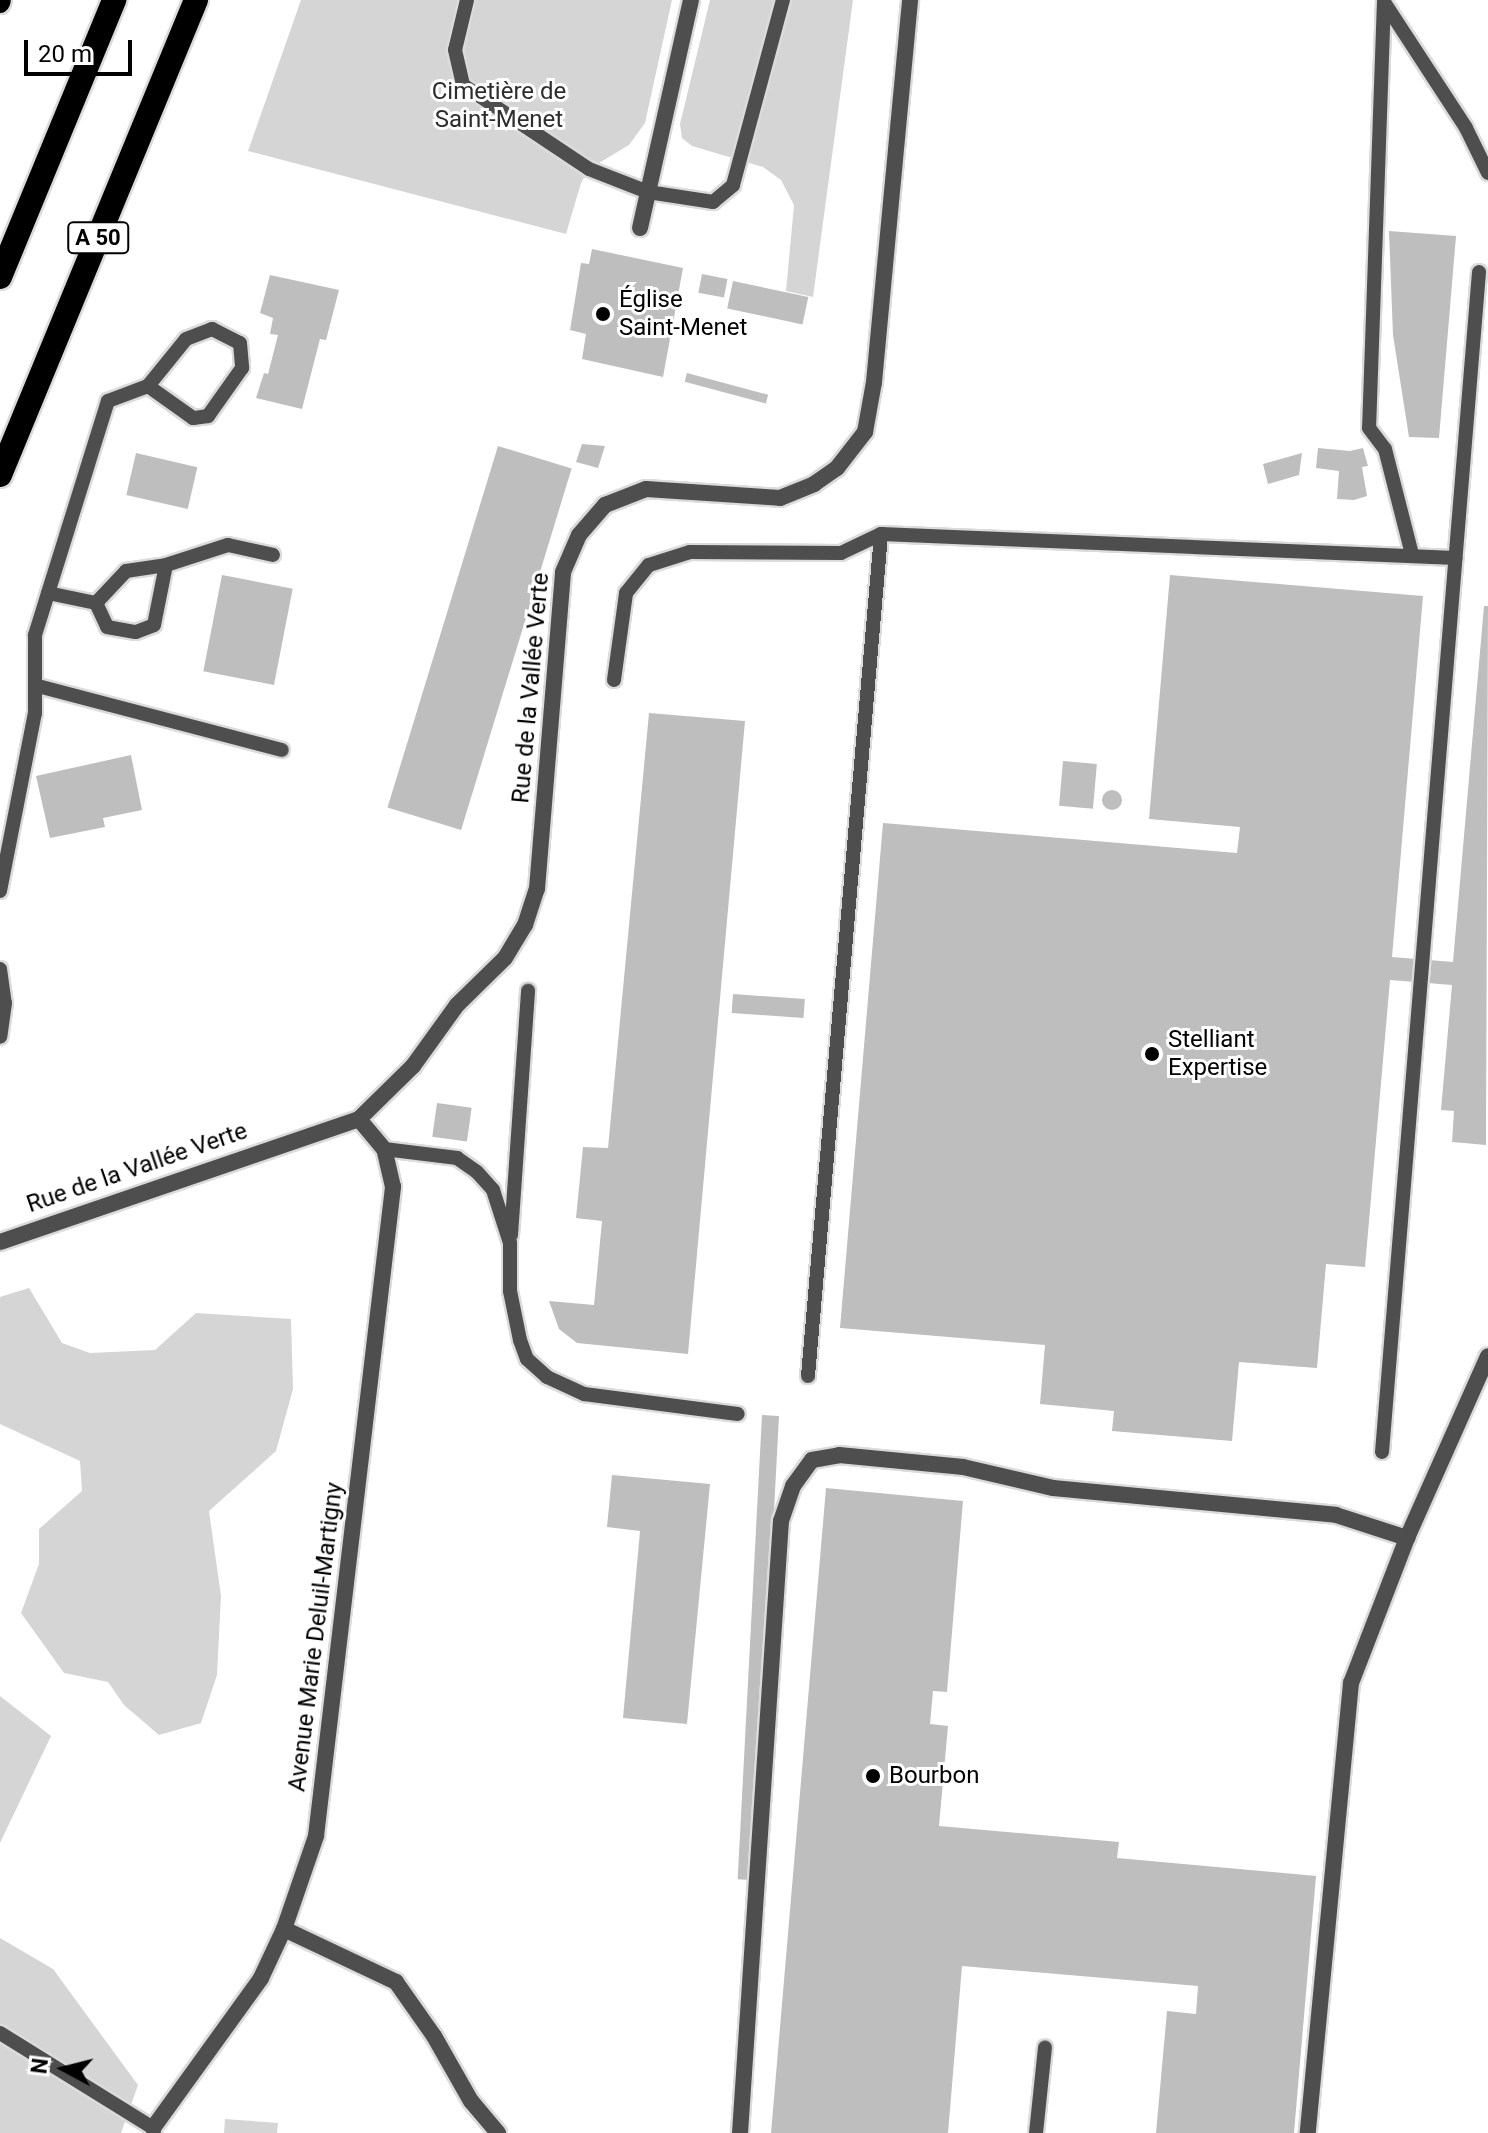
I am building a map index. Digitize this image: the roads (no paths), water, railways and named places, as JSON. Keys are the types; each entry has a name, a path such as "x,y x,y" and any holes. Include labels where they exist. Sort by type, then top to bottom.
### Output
{"highway":[{"path":"0,277 114,0"},
{"name":"A 50","path":"0,475 196,0"}],"street":[{"path":"640,228 691,0"},
{"name":"Rue de la Vallée Verte","path":"0,1242 359,1119 413,1066 457,1005 505,958 525,925 537,889 563,572 579,535 605,505 646,489 780,498 814,484 837,468 865,432 874,382 910,0"},
{"name":"Avenue Marie Deluil-Martigny","path":"153,2131 261,1978 284,1929 316,1836 393,1187 384,1149 359,1119"},
{"path":"1308,2133 1351,1683 1407,1538 1488,1356"},
{"path":"740,2133 781,1521 793,1486 812,1460 839,1455 963,1467 1053,1488 1336,1515 1407,1538"},
{"path":"284,1929 396,1982 434,2036 471,2101 498,2133"}],"lane":[{"path":"467,0 455,50 463,85 589,169 648,192 713,202 733,185 783,0"},
{"path":"1384,1 1466,128 1488,173"},
{"path":"1384,1 1369,428 1385,449 1412,554"},
{"path":"1382,1452 1479,272"},
{"path":"0,891 38,686 35,635 108,401 148,386 186,339 212,329 240,343 242,368 208,416 193,418 148,386"},
{"path":"808,1376 881,534"},
{"path":"614,680 626,593 649,565 690,552 841,553 881,534 1455,558"},
{"path":"96,603 126,571 166,565 228,545 273,555"},
{"path":"96,603 107,627 136,632 154,625 166,565"},
{"path":"48,593 96,603"},
{"path":"38,686 282,750"},
{"path":"0,969 5,1003 0,1037"},
{"path":"528,991 510,1243 510,1291 527,1359 547,1377 584,1394 738,1414"},
{"path":"384,1149 457,1158 477,1172 493,1190 510,1243"},
{"path":"0,2033 153,2131"},
{"path":"1036,2133 1045,2047"}],"place":[{"name":"Église Saint-Menet","path":"603,314"},
{"name":"Stelliant Expertise","path":"1152,1054"},
{"name":"Bourbon","path":"873,1776"}],"park label":[{"name":"Cimetière de Saint-Menet","path":"499,106"}]}
